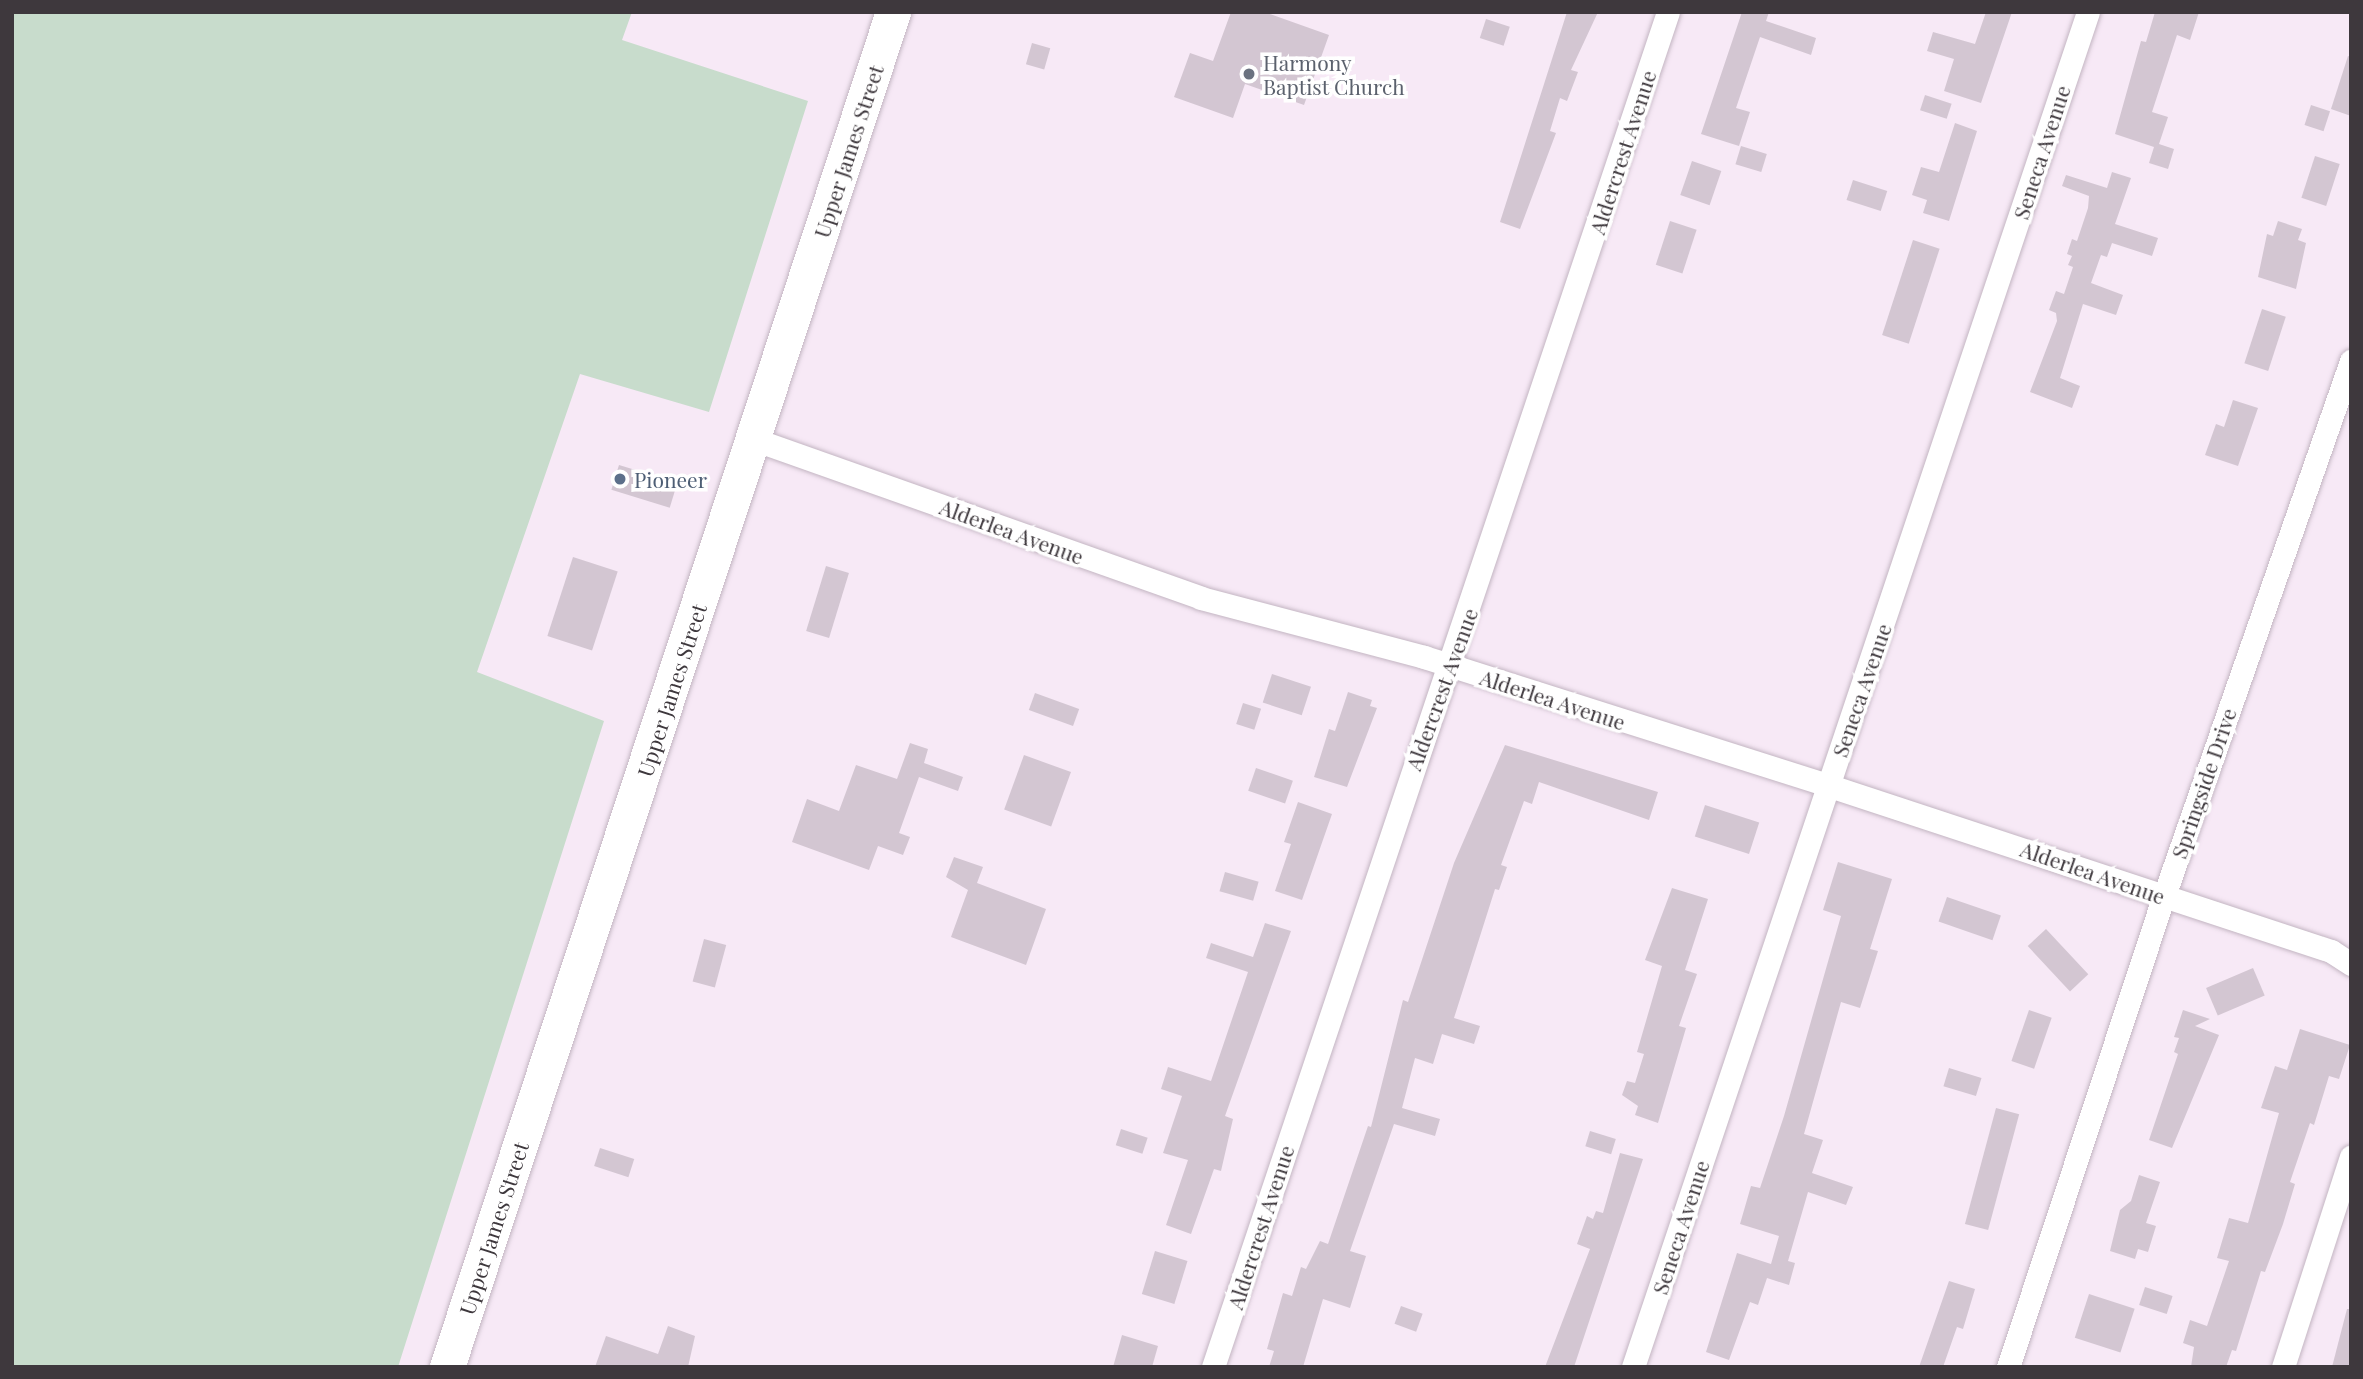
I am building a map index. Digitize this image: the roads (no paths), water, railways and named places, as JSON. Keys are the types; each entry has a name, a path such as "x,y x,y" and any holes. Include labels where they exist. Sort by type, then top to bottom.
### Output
{"main road":[{"name":"Upper James Street","path":"447,1367 894,12"}],"street":[{"name":"Aldercrest Avenue","path":"1213,1367 1668,12"},
{"name":"Seneca Avenue","path":"1633,1367 1827,785 1923,513 2088,12"},
{"name":"Springside Drive","path":"2008,1367 2164,896 2351,361"},
{"name":"Alderlea Avenue","path":"753,439 1201,598 1449,666 1827,785 2330,951 2351,964"},
{"path":"2283,1367 2351,1157"}],"place":[{"name":"Harmony Baptist Church","path":"1249,74"},
{"name":"Pioneer","path":"620,479"}]}
